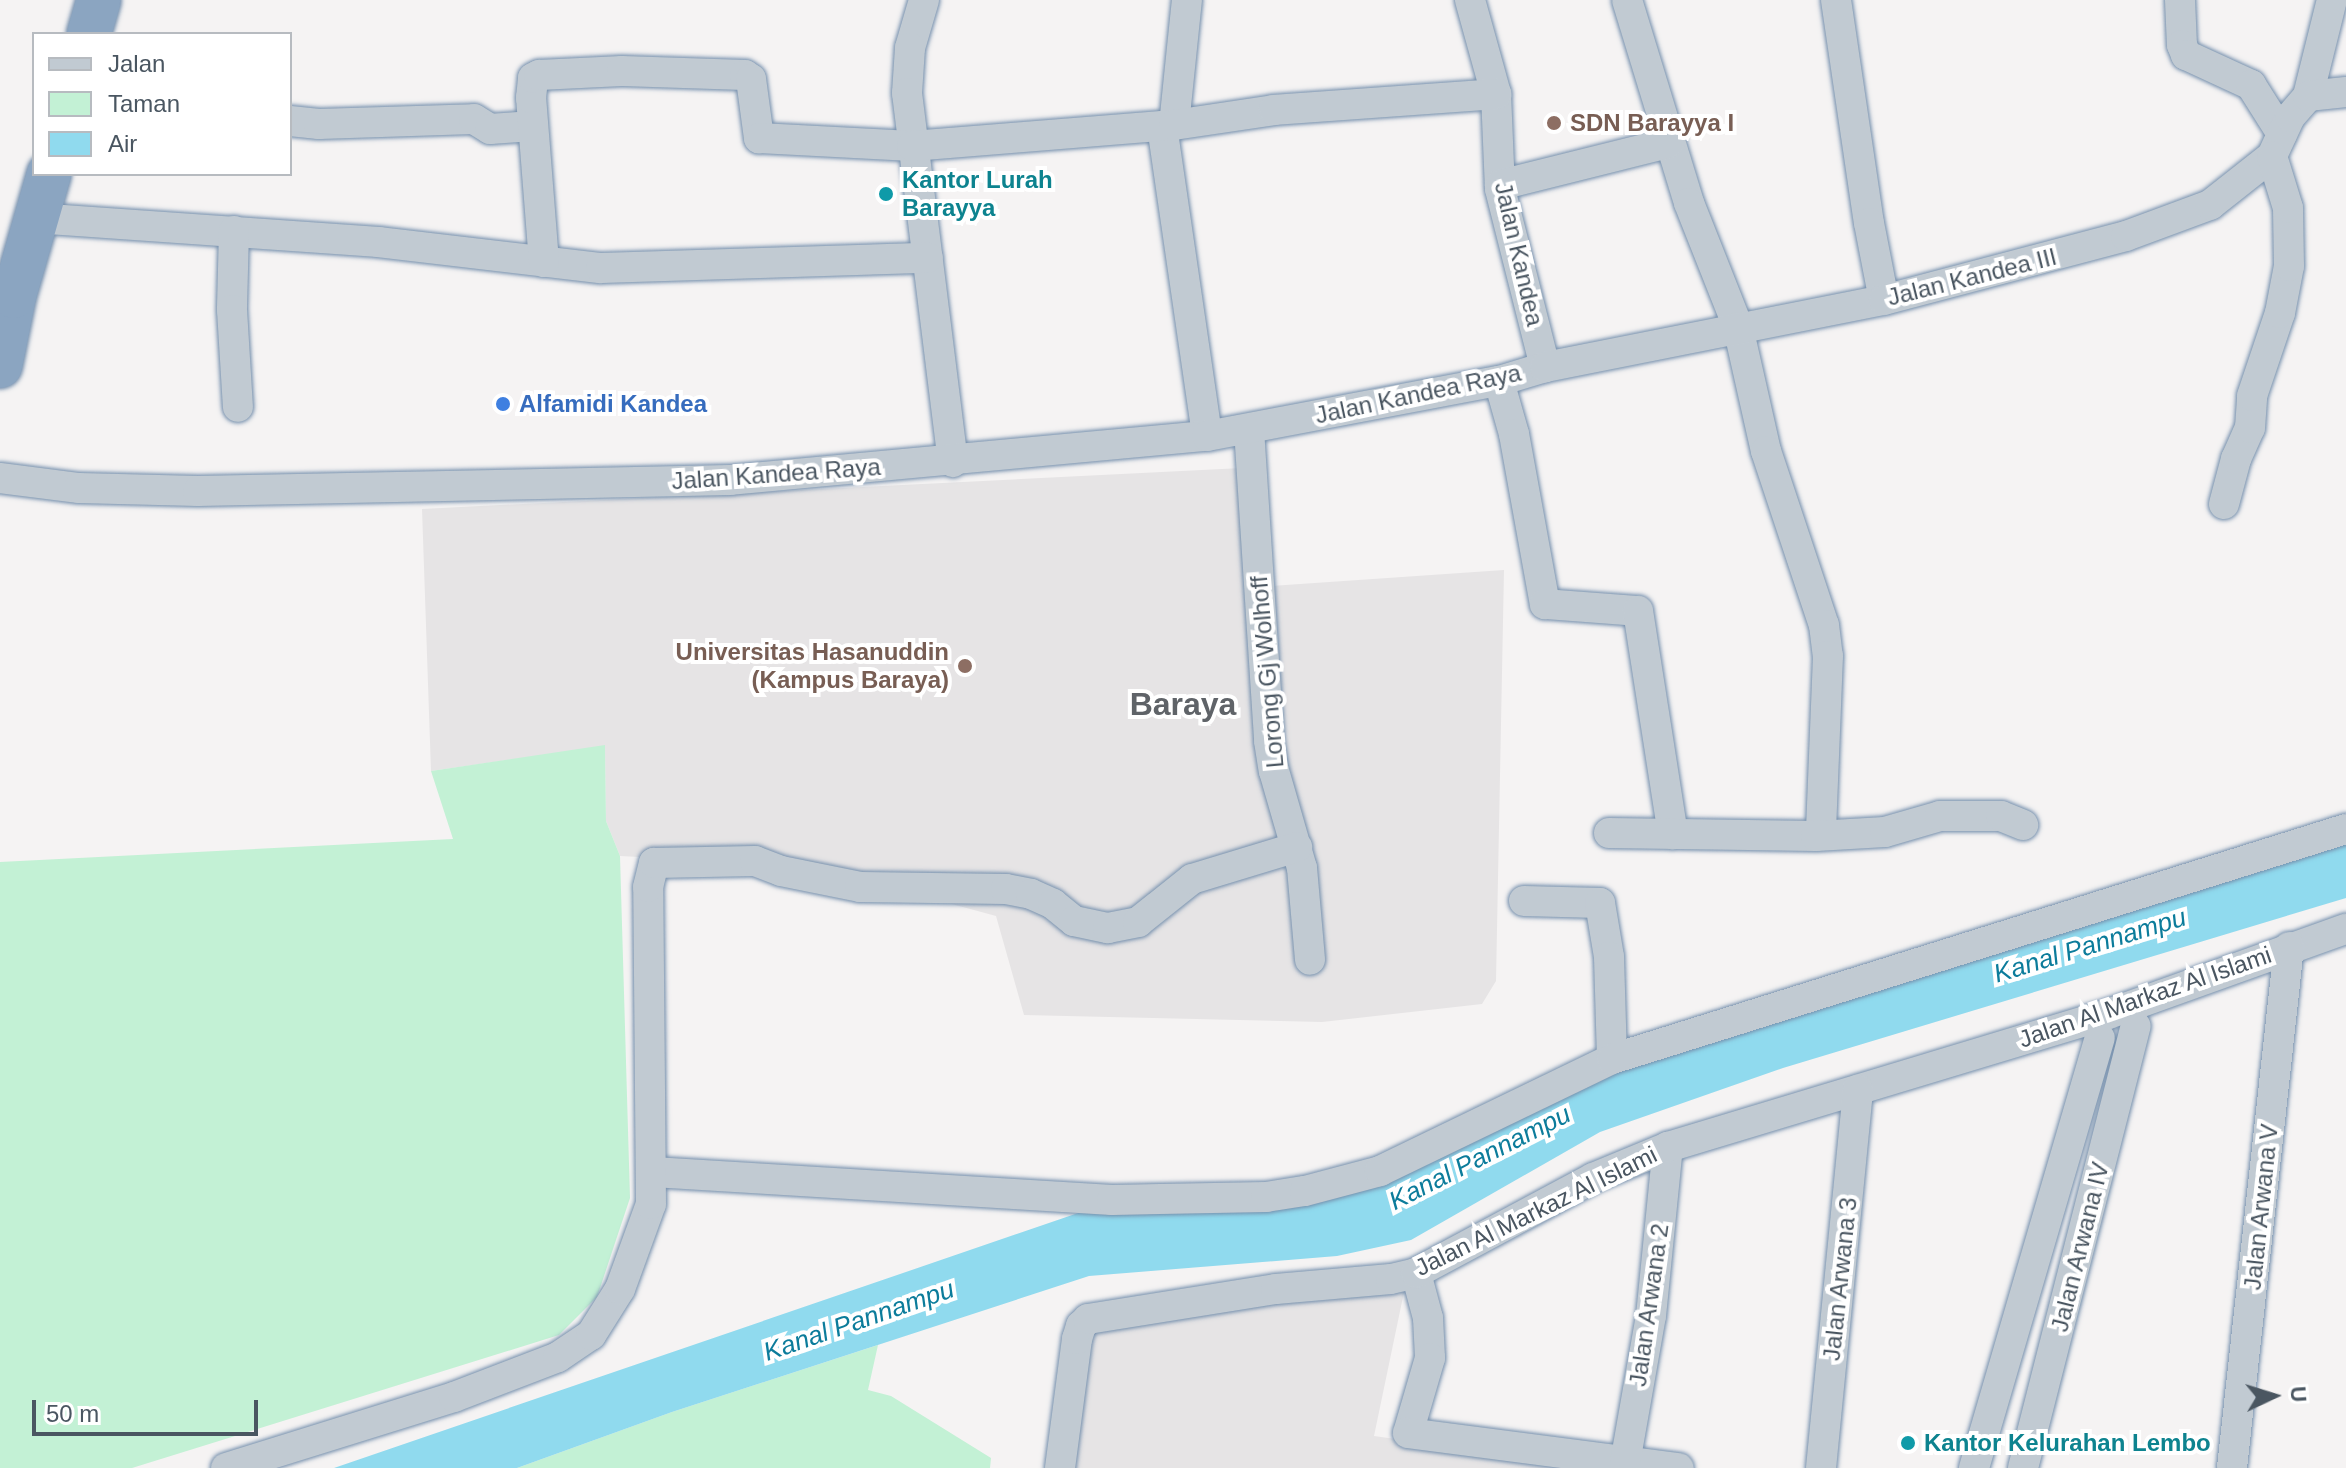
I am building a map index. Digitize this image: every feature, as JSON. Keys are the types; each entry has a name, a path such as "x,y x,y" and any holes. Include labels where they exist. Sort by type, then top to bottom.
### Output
{"highway":[{"path":"90,32 99,0"},
{"path":"0,366 7,294 48,176"}],"street":[{"path":"924,0 907,68 912,146 953,462"},
{"path":"1187,0 1168,126 1207,436"},
{"name":"Jalan Kandea","path":"1470,0 1496,94 1500,185 1545,367"},
{"path":"1627,0 1689,203 1738,327 1766,451 1824,625 1828,680 1821,834"},
{"path":"1836,0 1869,223 1884,300"},
{"path":"2180,0 2182,45 2186,55 2251,85 2277,145 2288,208 2289,266 2280,313 2252,396 2250,428 2236,459 2224,504"},
{"path":"2332,0 2308,96 2346,92"},
{"path":"544,262 531,87 533,78 539,75 725,73 751,79 759,138 912,146 1168,126 1274,110 1496,94"},
{"name":"Jalan Kandea III","path":"1545,367 1884,300 1984,276 2163,223 2210,205 2277,145 2290,117 2308,96"},
{"path":"292,121 319,124 474,119 490,129 533,126"},
{"path":"1500,185 1669,143"},
{"path":"35,218 378,242 544,262 641,267 928,258"},
{"path":"234,231 232,310 238,407"},
{"name":"Jalan Kandea Raya","path":"0,478 79,488 141,490 410,489 730,480 953,462 1207,436 1499,381 1545,367"},
{"path":"1499,381 1514,434 1545,604 1638,611 1673,834"},
{"name":"Lorong Gj Wolhoff","path":"1249,429 1269,741 1274,771 1297,847 1310,960"},
{"path":"1609,833 1885,832 1940,816 2001,816 2023,825"},
{"path":"653,1172 1112,1200 1266,1197 1337,1184 1380,1171 1612,1059 2346,829"},
{"path":"226,1468 454,1397 558,1357 591,1335 620,1289 651,1204 648,887 654,863 755,861 781,871 860,887 1006,889 1031,894 1053,904 1074,921 1108,928 1138,922 1192,879 1297,847"},
{"path":"1524,901 1600,903 1609,957 1612,1059"},
{"name":"Jalan Al Markaz Al Islami","path":"1060,1468 1077,1339 1081,1326 1088,1319 1276,1289 1391,1279 1416,1273 1593,1178 1668,1147 2147,1001 2289,947 2346,929"},
{"name":"Jalan Arwana V","path":"2232,1468 2289,947"},
{"name":"Jalan Arwana IV","path":"2023,1468 2136,1026"},
{"path":"1974,1468 2100,1038"},
{"name":"Jalan Arwana 3","path":"1821,1468 1858,1090"},
{"name":"Jalan Arwana 2","path":"1625,1463 1651,1316 1668,1147"},
{"path":"1416,1273 1428,1318 1430,1358 1408,1433 1679,1468"}],"shaded area":[{"name":"Universitas Hasanuddin (Kampus Baraya)","path":"1262,467 1271,586 1504,570 1496,981 1482,1004 1322,1022 1024,1015 996,916 812,866 620,856 606,821 605,746 431,771 422,509"},
{"path":"1404,1292 1374,1436 1602,1468 1070,1468 1092,1329 1303,1300"}],"green space":[{"path":"605,745 606,821 620,856 630,1198 597,1297 559,1335 132,1468 0,1468 0,862 453,839 431,771"},
{"path":"878,1345 868,1390 891,1396 991,1458 990,1468 517,1468 672,1412"}],"water":[{"name":"Kanal Pannampu","path":"2346,838 2346,898 1783,1068 1600,1132 1411,1240 1337,1256 1089,1276 672,1412 517,1468 334,1468 1081,1212 1317,1193 1603,1067"}],"place":[{"name":"SDN Barayya I","path":"1554,123"},
{"name":"Kantor Lurah Barayya","path":"886,194"},
{"name":"Alfamidi Kandea","path":"503,404"},
{"name":"Universitas Hasanuddin (Kampus Baraya)","path":"965,666"},
{"name":"Kantor Kelurahan Lembo","path":"1908,1443"}],"district":[{"name":"Baraya","path":"1183,704"}]}
